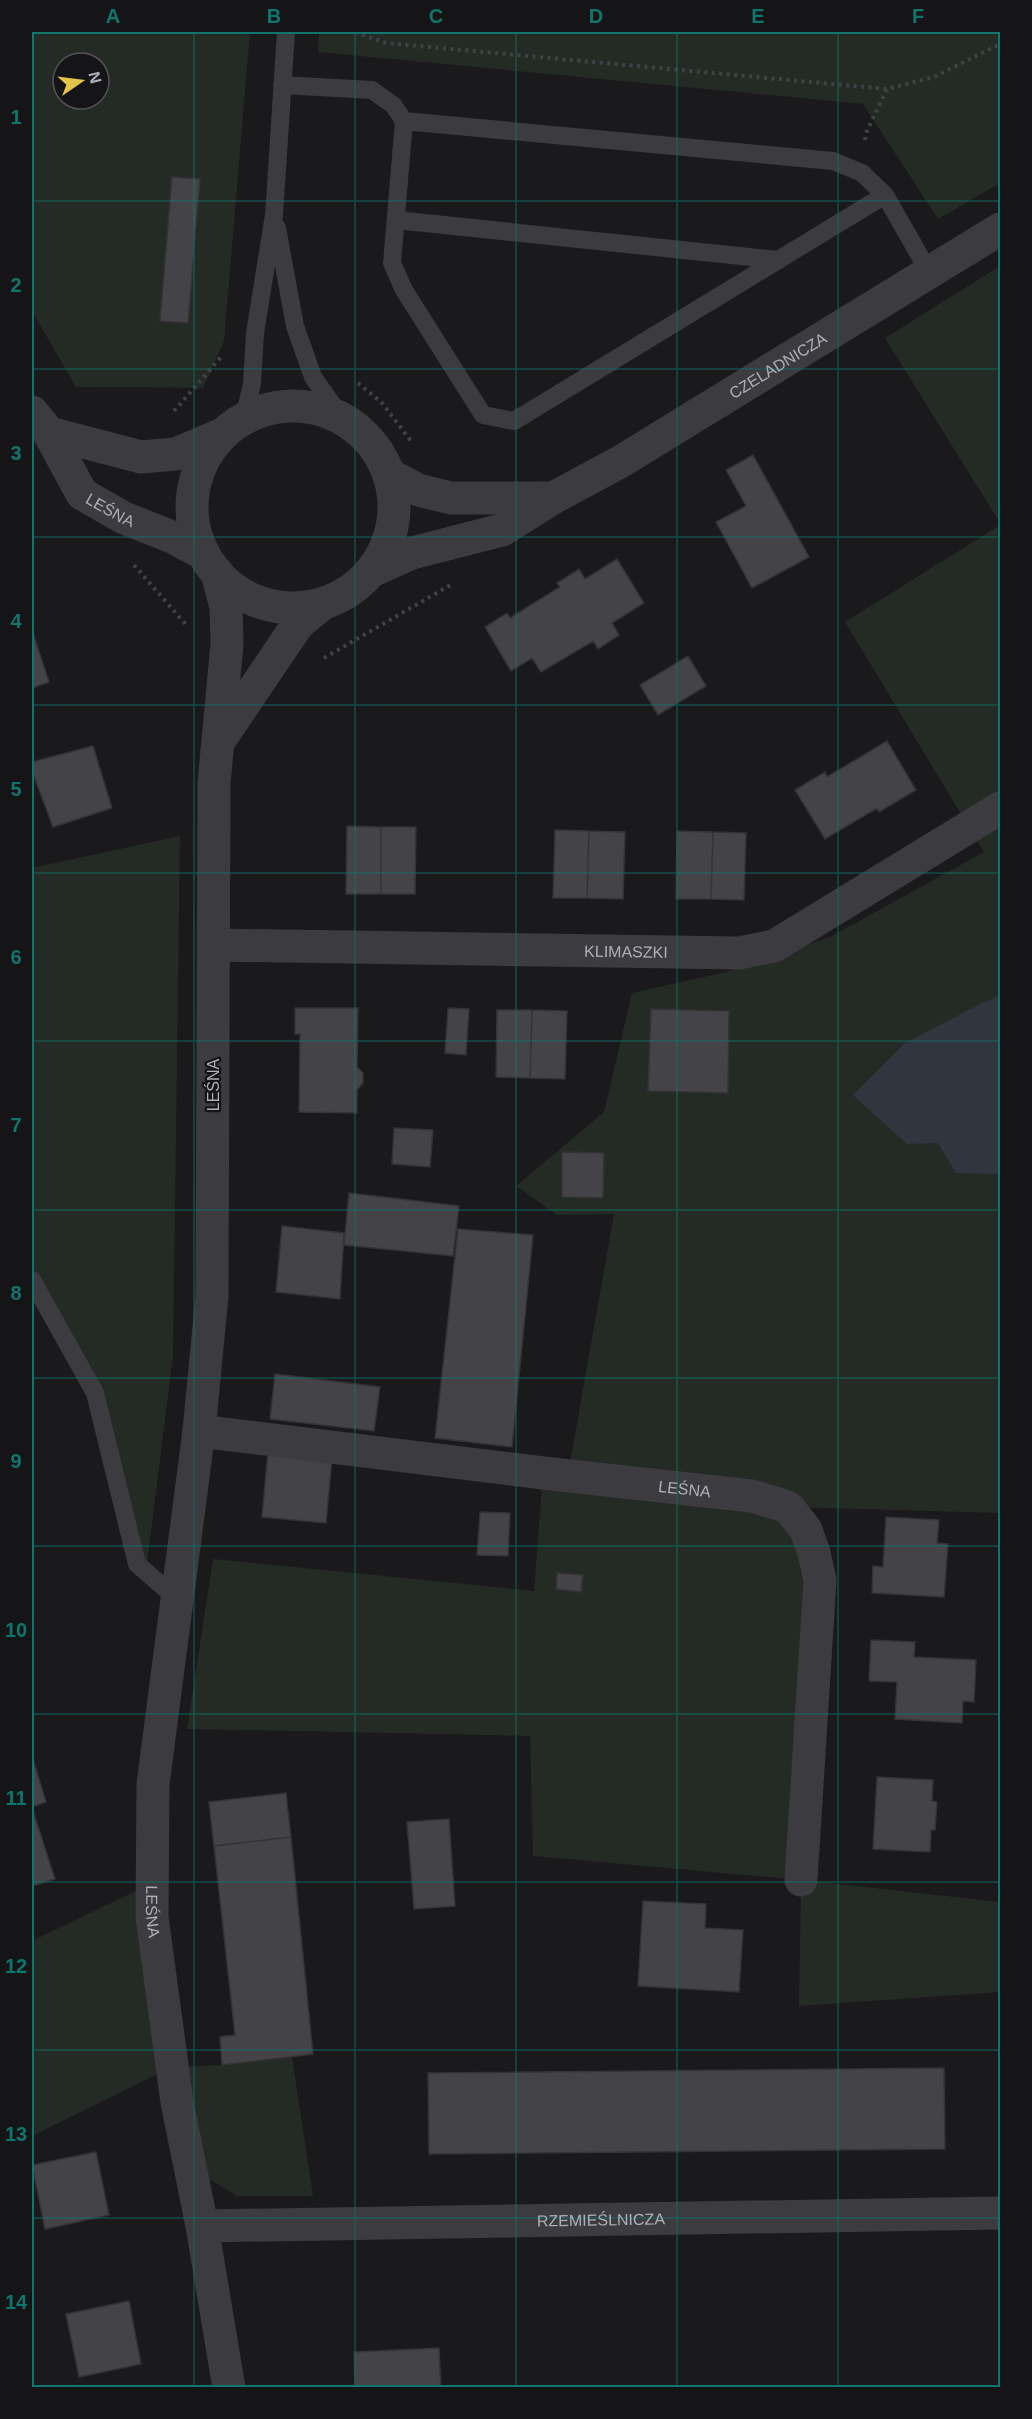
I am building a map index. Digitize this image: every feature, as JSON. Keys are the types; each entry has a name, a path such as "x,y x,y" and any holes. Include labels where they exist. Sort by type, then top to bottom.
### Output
{"street":[{"name":"CZELADNICZA","path":"372,571 412,553 502,530 553,498 621,462 1000,229"},
{"path":"293,406 318,409 342,418 363,433 379,452 390,476 395,498 394,522 387,545 372,571 349,592 321,605 291,609 262,604 238,592 210,563 195,530 192,503 196,478 207,454 234,426 268,409 293,406"},
{"name":"LEŚNA","path":"40,423 141,457 176,454 234,426"},
{"name":"LEŚNA","path":"40,423 82,494 124,518 172,537 210,563 225,607 227,644 220,740 214,783 212,1296 199,1431 153,1784 152,1917 177,2102 202,2226 230,2388"},
{"name":"CZELADNICZA","path":"390,476 418,490 451,498 553,498"},
{"name":"LEŚNA","path":"220,740 298,624 321,605"},
{"name":"KLIMASZKI","path":"214,945 739,953 774,946 1000,808"},
{"name":"LEŚNA","path":"199,1431 752,1496 788,1507 806,1530 820,1580 801,1880"},
{"name":"RZEMIEŚLNICZA","path":"202,2226 1000,2213"}],"lane":[{"path":"234,426 252,384 255,333 274,215 286,32"},
{"path":"282,85 372,90 393,105 404,121 393,263 404,290 483,415 514,421 885,195"},
{"path":"404,121 833,161 862,174 885,195 929,272"},
{"path":"274,215 295,327 313,376 342,418"},
{"path":"396,220 778,260"},
{"path":"32,1280 95,1393 137,1563 177,1599"}],"path":[{"path":"355,32 386,43 887,89 934,77 1000,44"},
{"path":"862,174 866,133 887,89"},
{"path":"166,419 225,352"},
{"path":"351,375 382,403 399,423 413,445"},
{"path":"131,562 193,632"},
{"path":"321,659 452,585"}],"shaded area":[{"path":"32,32 250,32 224,341 203,388 76,387 32,311"},
{"path":"319,32 1000,32 1000,183 938,219 863,104 318,52"},
{"path":"1000,266 1000,523 885,338"},
{"path":"1000,525 1000,1513 789,1507 806,1530 802,1880 1000,1902 1000,1992 799,2006 801,1880 533,1856 530,1736 187,1729 213,1559 534,1591 543,1473 568,1474 614,1214 557,1215 516,1186 604,1112 632,993 726,972 830,937 984,852 845,622"},
{"path":"180,836 173,1356 147,1564 137,1564 95,1393 32,1280 32,868"},
{"path":"1000,996 1000,1174 956,1173 938,1143 907,1144 853,1095 905,1043"},
{"path":"152,1883 172,2067 32,2136 32,1941"},
{"path":"292,2057 313,2196 237,2196 190,2167 172,2067 222,2065"}],"building":[{"path":"172,177 200,179 188,323 160,321"},
{"path":"753,455 809,557 752,588 716,522 746,506 726,470"},
{"path":"617,559 644,603 612,623 619,635 598,649 593,641 541,672 532,658 511,671 485,627 507,613 510,618 560,587 557,583 579,569 585,579"},
{"path":"32,630 49,682 32,688"},
{"path":"688,656 706,686 658,715 640,685"},
{"path":"887,741 916,790 879,812 877,808 825,839 795,790 825,772 827,777"},
{"path":"93,746 112,808 53,827 32,771 32,762"},
{"path":"347,826 381,827 381,894 346,894"},
{"path":"381,827 416,827 415,894 381,894"},
{"path":"555,830 589,831 587,898 553,898"},
{"path":"589,831 625,832 623,899 587,898"},
{"path":"677,831 713,832 711,899 676,899"},
{"path":"713,832 746,833 744,900 711,899"},
{"path":"295,1008 358,1008 357,1067 363,1073 363,1083 357,1090 357,1113 299,1112 300,1034 295,1034"},
{"path":"448,1008 469,1009 466,1055 445,1053"},
{"path":"651,1009 729,1011 728,1093 648,1091"},
{"path":"497,1010 532,1010 530,1078 496,1077"},
{"path":"532,1010 567,1011 565,1079 530,1078"},
{"path":"394,1128 433,1130 430,1167 392,1164"},
{"path":"562,1152 604,1153 603,1198 562,1197"},
{"path":"349,1193 459,1206 453,1256 344,1245"},
{"path":"282,1226 344,1233 340,1299 276,1292"},
{"path":"458,1229 533,1235 512,1447 435,1438"},
{"path":"275,1374 380,1387 374,1431 270,1419"},
{"path":"268,1451 332,1458 326,1523 262,1517"},
{"path":"480,1512 510,1513 508,1556 477,1555"},
{"path":"886,1517 939,1520 937,1543 948,1544 944,1597 872,1593 873,1566 883,1567"},
{"path":"557,1573 583,1575 581,1592 556,1589"},
{"path":"871,1640 915,1642 914,1657 976,1660 974,1702 963,1701 962,1723 895,1719 897,1682 869,1681"},
{"path":"32,1756 46,1802 32,1807"},
{"path":"877,1777 933,1780 932,1801 937,1802 935,1830 931,1830 930,1852 873,1849"},
{"path":"286,1793 291,1837 214,1846 209,1802"},
{"path":"32,1808 55,1879 32,1886"},
{"path":"449,1819 455,1906 414,1909 407,1822"},
{"path":"291,1837 313,2054 222,2065 220,2037 235,2035 214,1846"},
{"path":"643,1901 706,1904 705,1928 743,1930 739,1992 638,1986"},
{"path":"944,2068 945,2149 429,2154 428,2073"},
{"path":"96,2152 109,2215 45,2229 32,2165"},
{"path":"129,2301 141,2364 79,2377 66,2314"},
{"path":"439,2348 441,2388 355,2388 354,2352"}]}
